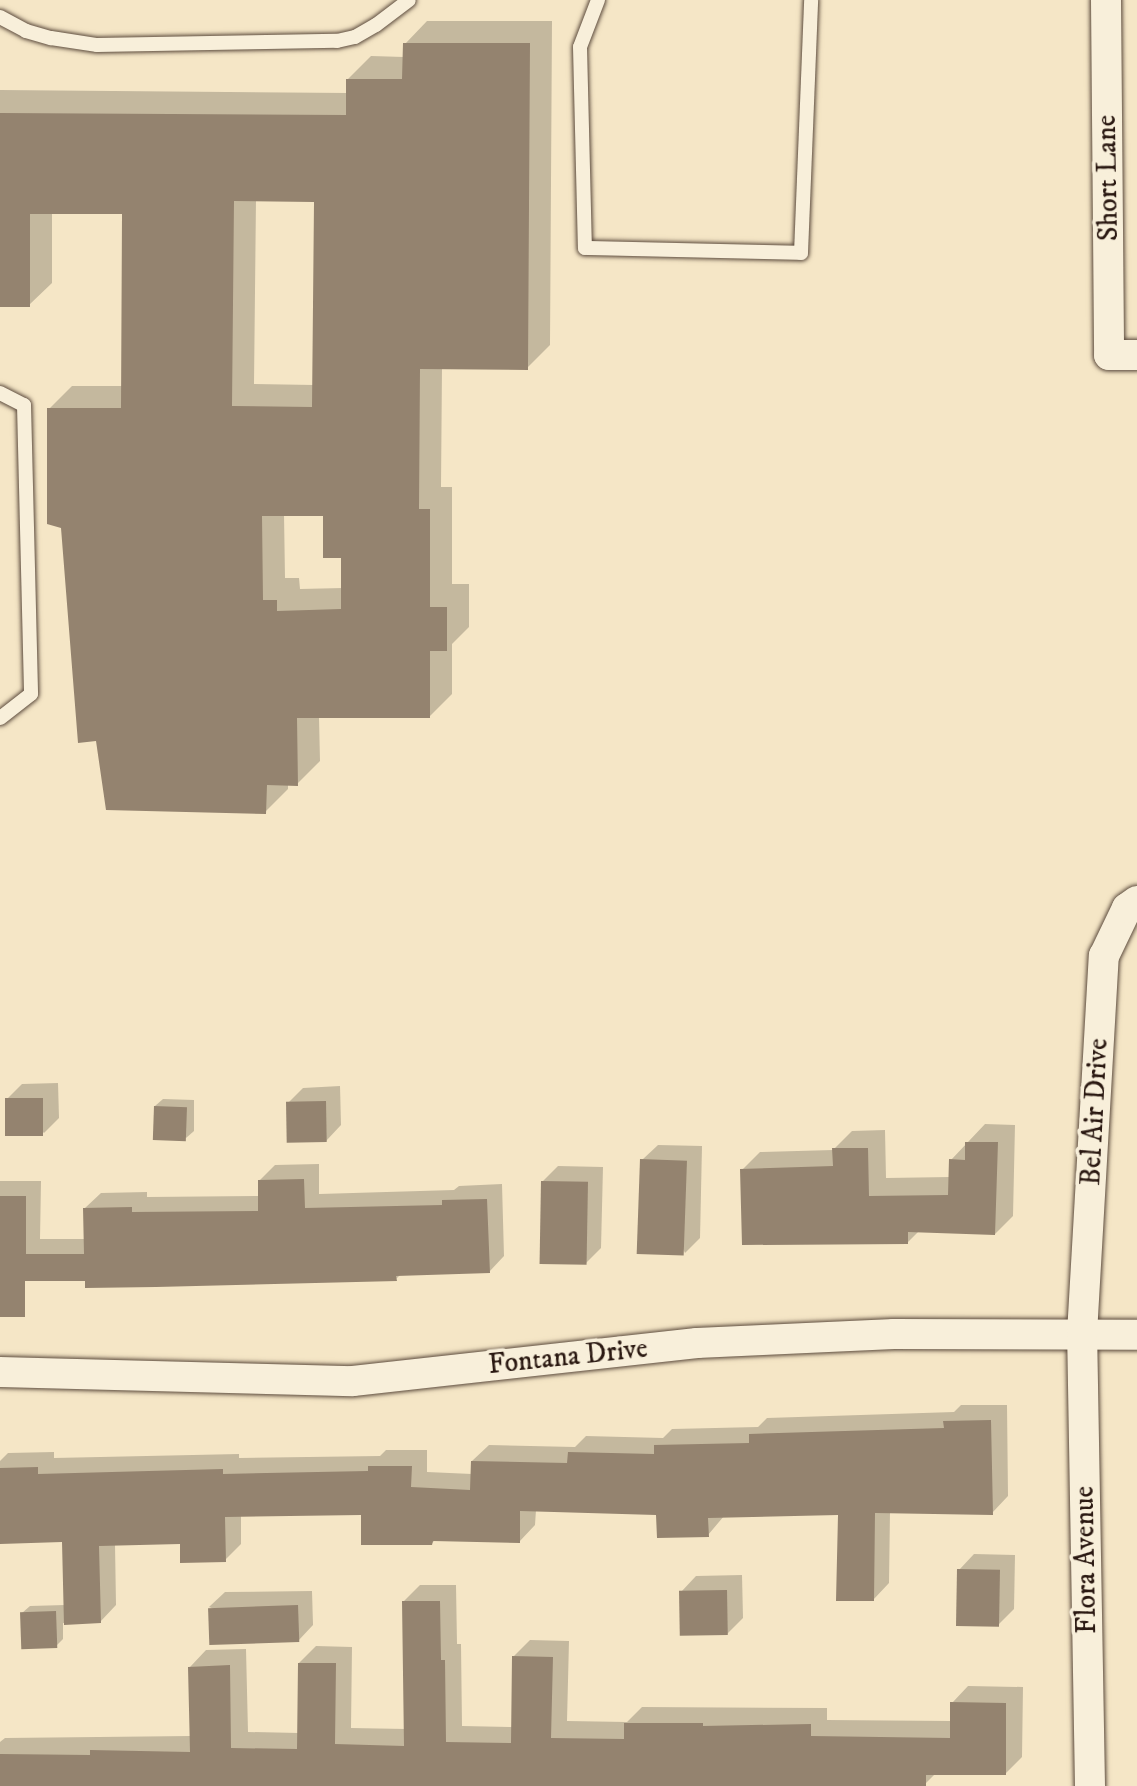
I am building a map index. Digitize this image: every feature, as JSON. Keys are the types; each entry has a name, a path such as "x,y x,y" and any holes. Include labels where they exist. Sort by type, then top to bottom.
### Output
{"street":[{"name":"Short Lane","path":"1106,0 1123,355"},
{"name":"Bel Air Drive","path":"1082,1334 1104,956 1127,908 1137,901"},
{"name":"Fontana Drive","path":"0,1372 353,1381 698,1343 894,1334 1137,1335"},
{"name":"Flora Avenue","path":"1082,1334 1090,1786"}],"lane":[{"path":"0,17 26,31 51,38 97,44 337,41 355,37 409,0"},
{"path":"598,0 580,47 585,247 801,253 811,0"},
{"path":"0,393 24,405 31,694 0,718"}],"building":[{"path":"403,43 530,43 528,370 420,369 419,509 430,509 430,607 447,607 447,651 430,651 430,718 297,718 298,786 267,785 266,814 106,810 96,741 78,743 61,528 47,524 47,408 121,408 122,214 30,214 30,307 0,307 0,113 346,115 346,79 402,79","holes":["234,201 314,202 312,407 232,406","262,516 323,516 323,558 341,558 341,609 277,611 277,600 263,600"]},
{"path":"5,1098 43,1098 43,1136 5,1136"},
{"path":"326,1101 327,1142 287,1143 286,1102"},
{"path":"154,1106 187,1107 186,1141 153,1140"},
{"path":"965,1142 998,1142 995,1235 908,1232 908,1244 742,1245 740,1169 833,1166 832,1148 868,1148 869,1196 948,1195 949,1159 965,1160"},
{"path":"640,1159 687,1161 684,1256 637,1254"},
{"path":"304,1179 305,1208 442,1205 442,1200 487,1199 490,1273 396,1276 397,1281 156,1287 85,1288 85,1281 25,1281 25,1317 0,1317 0,1196 26,1196 26,1254 84,1254 83,1208 132,1207 132,1212 258,1211 258,1180"},
{"path":"541,1181 588,1182 587,1265 540,1264"},
{"path":"991,1420 993,1515 875,1513 874,1601 836,1601 838,1515 708,1518 709,1537 657,1538 656,1515 520,1511 520,1543 433,1541 432,1545 361,1545 361,1515 225,1517 226,1562 180,1563 180,1544 99,1546 101,1623 64,1625 62,1542 0,1544 0,1468 38,1467 38,1474 223,1469 223,1474 368,1471 368,1466 412,1466 411,1487 470,1490 471,1461 567,1463 568,1452 654,1454 654,1445 749,1443 749,1434 944,1428 943,1421"},
{"path":"957,1569 1000,1570 999,1627 956,1626"},
{"path":"727,1590 728,1635 680,1636 679,1591"},
{"path":"402,1601 440,1601 441,1660 445,1660 446,1742 511,1743 512,1656 553,1657 551,1738 624,1739 624,1723 703,1723 703,1726 811,1724 811,1736 950,1738 950,1702 1006,1703 1006,1775 926,1775 926,1786 0,1786 0,1754 90,1755 90,1750 190,1752 188,1667 230,1665 231,1748 297,1749 298,1663 336,1663 335,1744 404,1746"},
{"path":"298,1605 299,1642 209,1645 208,1608"},
{"path":"56,1611 57,1648 21,1649 20,1612"}]}
